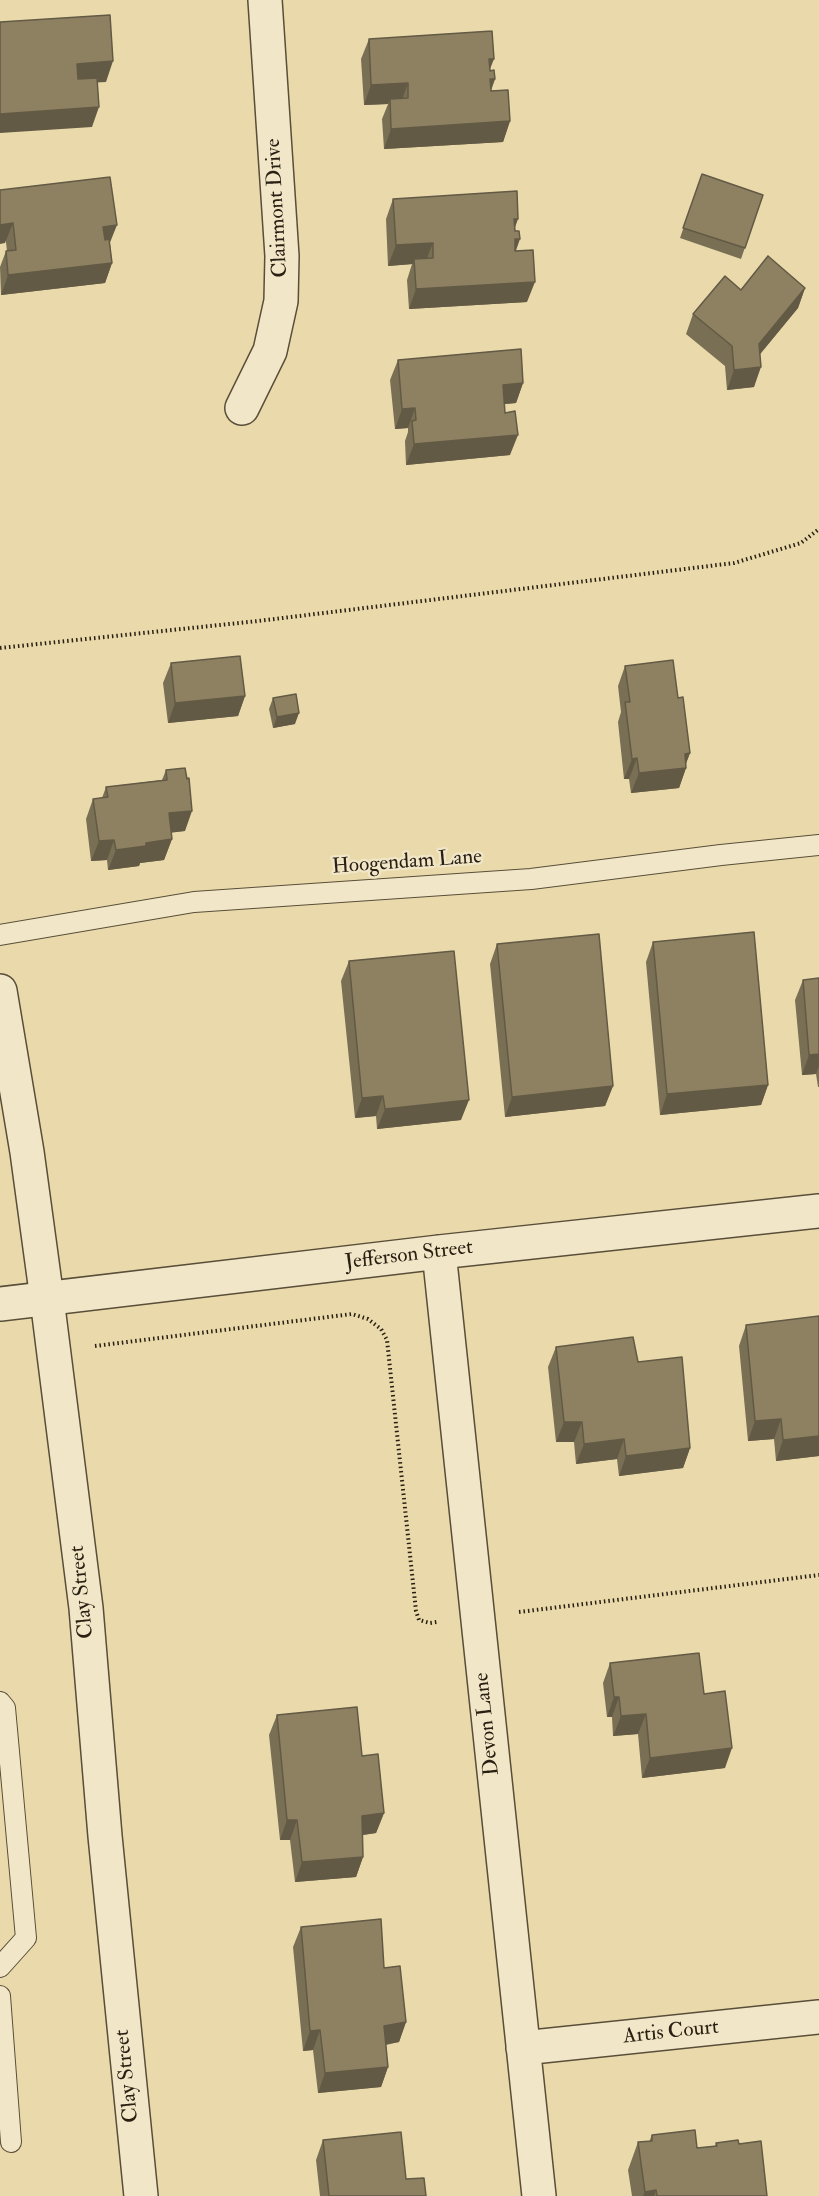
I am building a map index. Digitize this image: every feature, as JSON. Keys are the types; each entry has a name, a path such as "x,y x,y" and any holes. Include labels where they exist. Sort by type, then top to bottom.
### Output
{"street":[{"name":"Clairmont Drive","path":"242,408 270,351 281,301 282,256 265,0"},
{"name":"Clay Street","path":"0,991 27,1152 86,1608 105,1836 141,2196"},
{"name":"Jefferson Street","path":"0,1304 439,1252 819,1211"},
{"name":"Devon Lane","path":"439,1252 539,2196"},
{"name":"Artis Court","path":"523,2048 819,2017"}],"lane":[{"name":"Hoogendam Lane","path":"0,935 194,902 531,879 819,845"},
{"path":"0,1702 5,1708 26,1938 0,1967"},
{"path":"0,1996 11,2142"}],"path":[{"path":"0,648 293,617 734,563 801,543 819,529"},
{"path":"94,1347 352,1314 368,1319 381,1329 387,1340 416,1611 419,1620 430,1623 819,1575"}],"building":[{"path":"110,15 113,61 77,64 78,79 97,78 99,107 0,114 0,22"},
{"path":"492,31 494,59 489,59 490,71 494,70 495,79 490,79 491,91 508,90 510,121 391,129 390,99 408,98 408,83 371,85 369,39"},
{"path":"702,174 763,195 745,248 683,228"},
{"path":"110,177 117,225 103,227 105,240 109,239 112,263 8,275 6,251 16,250 13,223 0,225 0,190"},
{"path":"517,191 518,219 514,219 515,231 519,231 520,239 515,239 515,251 533,250 535,282 416,289 414,259 433,258 433,243 396,245 393,199"},
{"path":"768,256 805,288 759,344 761,367 734,370 732,346 693,314 725,276 741,290"},
{"path":"521,349 523,383 503,385 505,413 515,411 518,435 414,444 412,421 416,420 415,408 402,409 398,360"},
{"path":"240,656 245,696 175,703 171,663"},
{"path":"673,660 678,698 683,697 690,753 685,754 686,768 639,773 637,758 632,759 625,702 630,702 625,666"},
{"path":"296,694 299,713 277,717 273,698"},
{"path":"185,768 187,779 189,778 192,811 169,813 172,839 146,843 146,846 116,850 114,840 99,841 93,799 108,797 106,787 167,780 166,770"},
{"path":"754,932 768,1085 667,1094 653,942"},
{"path":"599,934 613,1086 512,1097 497,944"},
{"path":"454,951 469,1100 385,1109 383,1096 362,1098 349,961"},
{"path":"819,978 819,1054 809,1055 803,980"},
{"path":"819,1316 819,1436 783,1440 781,1419 755,1421 746,1325"},
{"path":"633,1337 638,1362 682,1357 690,1448 626,1456 624,1439 584,1444 582,1422 564,1422 556,1347"},
{"path":"699,1653 704,1694 725,1691 732,1748 650,1758 646,1714 621,1716 619,1697 614,1697 610,1663"},
{"path":"357,1707 362,1756 378,1754 384,1813 362,1816 363,1857 302,1862 297,1820 287,1820 277,1715"},
{"path":"381,1919 384,1968 400,1966 406,2022 384,2026 388,2067 325,2073 320,2030 310,2031 301,1927"},
{"path":"695,2130 697,2148 717,2146 716,2143 738,2140 739,2144 761,2141 767,2196 657,2196 656,2190 645,2192 638,2142 652,2141 652,2135"},
{"path":"401,2132 406,2179 424,2178 426,2196 329,2196 323,2140"}]}
